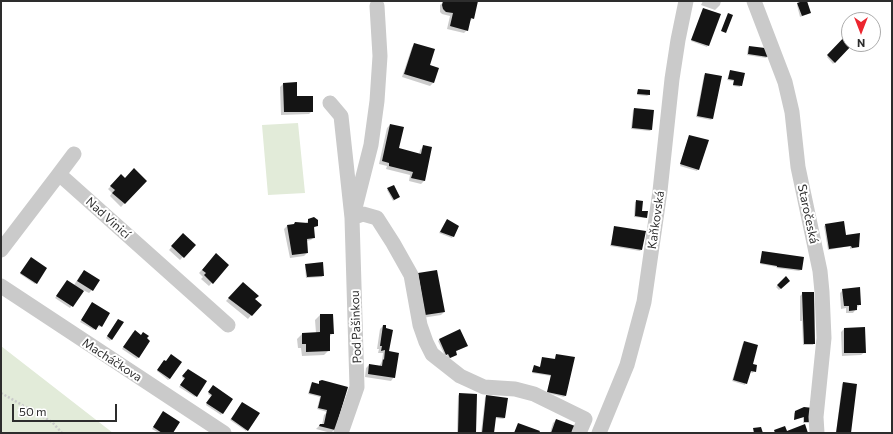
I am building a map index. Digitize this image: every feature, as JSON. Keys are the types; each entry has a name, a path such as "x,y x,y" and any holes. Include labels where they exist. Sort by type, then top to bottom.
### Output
{"street":[{"name":"Kaňkovská","path":"599,433 627,365 644,302 660,191 672,78 686,1"},
{"name":"Staročeská","path":"754,1 785,82 792,112 798,167 820,271 824,338 816,417 817,433"},
{"name":"Pod Pašinkou","path":"352,218 371,146 377,101 380,56 377,6"},
{"name":"Pod Pašinkou","path":"330,103 341,116 352,218 357,387 341,433"},
{"path":"1,250 74,154"},
{"name":"Nad Vinicí","path":"59,174 228,325"},
{"path":"352,218 363,214 377,218 393,243 411,275 420,325 432,354 460,376 484,387 515,389 534,394 585,419 579,433"},
{"name":"Macháčkova","path":"1,286 224,433"}],"path":[{"path":"1,393 52,422 62,433"}],"green space":[{"path":"298,123 305,193 268,195 262,125"},
{"path":"1,346 113,433 1,433"}],"building":[{"path":"443,1 478,1 474,19 471,18 468,31 450,26 453,13 446,12 443,9"},
{"path":"807,1 811,13 802,16 797,3"},
{"path":"703,8 721,14 709,46 691,40"},
{"path":"728,13 733,15 726,33 721,31"},
{"path":"841,40 841,52 845,52 835,63 827,55"},
{"path":"414,43 435,49 430,65 439,68 434,83 404,74"},
{"path":"749,46 765,48 768,57 748,54"},
{"path":"730,70 745,73 742,86 733,85 734,80 728,79"},
{"path":"705,73 722,76 713,119 697,116"},
{"path":"297,82 297,96 313,96 313,112 284,112 283,83"},
{"path":"638,89 650,90 650,95 637,94"},
{"path":"634,108 654,110 652,130 632,128"},
{"path":"390,124 404,127 399,148 421,154 423,145 432,147 425,181 411,178 413,172 389,166 389,163 382,161"},
{"path":"689,135 709,140 699,170 680,164"},
{"path":"134,168 147,181 125,204 112,193 115,190 110,186 121,174 125,178"},
{"path":"394,185 400,197 394,200 387,188"},
{"path":"636,200 643,201 642,211 648,211 647,218 635,216"},
{"path":"314,217 318,220 318,226 314,227 315,238 307,239 308,253 292,255 287,225 294,224 295,222 308,223 308,219"},
{"path":"447,219 459,226 454,237 440,232"},
{"path":"844,221 846,235 860,233 859,247 852,248 851,246 829,249 825,224"},
{"path":"614,226 646,231 642,250 611,245"},
{"path":"183,233 196,245 184,258 171,246"},
{"path":"762,251 804,257 802,270 760,263"},
{"path":"216,253 229,265 213,284 204,275 206,273 202,270"},
{"path":"31,257 47,268 37,284 20,273"},
{"path":"323,262 324,276 307,277 305,264"},
{"path":"84,270 100,280 93,291 77,281"},
{"path":"437,270 445,312 425,315 418,273"},
{"path":"786,276 790,281 781,289 777,285"},
{"path":"67,280 84,291 73,307 56,296"},
{"path":"243,282 259,296 255,299 262,305 252,316 228,298"},
{"path":"860,287 861,305 857,305 857,310 849,311 849,306 844,306 842,289"},
{"path":"802,292 814,292 815,344 804,344"},
{"path":"92,302 110,313 102,327 99,325 96,330 81,320"},
{"path":"320,314 333,314 334,334 330,334 330,351 306,352 306,344 302,344 302,333 320,332"},
{"path":"118,319 124,322 112,340 107,336"},
{"path":"383,325 386,325 386,328 393,330 389,351 399,353 395,378 368,374 369,364 382,366 383,359 384,360 385,350 381,351 382,346 380,346"},
{"path":"865,327 866,353 844,353 844,328"},
{"path":"460,329 468,346 456,351 457,355 450,358 448,354 446,355 439,339"},
{"path":"135,330 141,335 143,332 149,336 147,338 150,341 139,358 123,347"},
{"path":"744,341 758,345 753,364 757,365 756,372 751,371 747,384 733,380"},
{"path":"171,354 182,362 170,379 157,370 164,360 166,361"},
{"path":"556,354 575,357 566,396 547,392 551,375 532,372 534,365 540,367 542,357 555,359"},
{"path":"188,369 207,381 197,397 180,385 185,378 182,376"},
{"path":"322,380 348,387 335,430 319,426 320,424 324,424 327,410 318,408 321,396 309,393 312,382 319,384 319,381"},
{"path":"843,382 857,384 851,433 836,433"},
{"path":"213,385 233,399 223,414 206,403 212,395 208,392"},
{"path":"459,393 477,394 476,433 458,433"},
{"path":"486,395 508,398 505,418 496,417 494,433 482,433"},
{"path":"242,402 260,413 248,431 231,419"},
{"path":"804,407 813,408 812,422 804,422 804,417 794,420 795,411"},
{"path":"163,411 180,422 173,433 162,433 153,427"},
{"path":"556,419 575,426 573,433 551,433"},
{"path":"518,423 540,431 539,433 514,433"},
{"path":"805,424 808,433 775,433 774,430 785,426 787,431"},
{"path":"761,427 763,433 754,433 753,428"}]}
